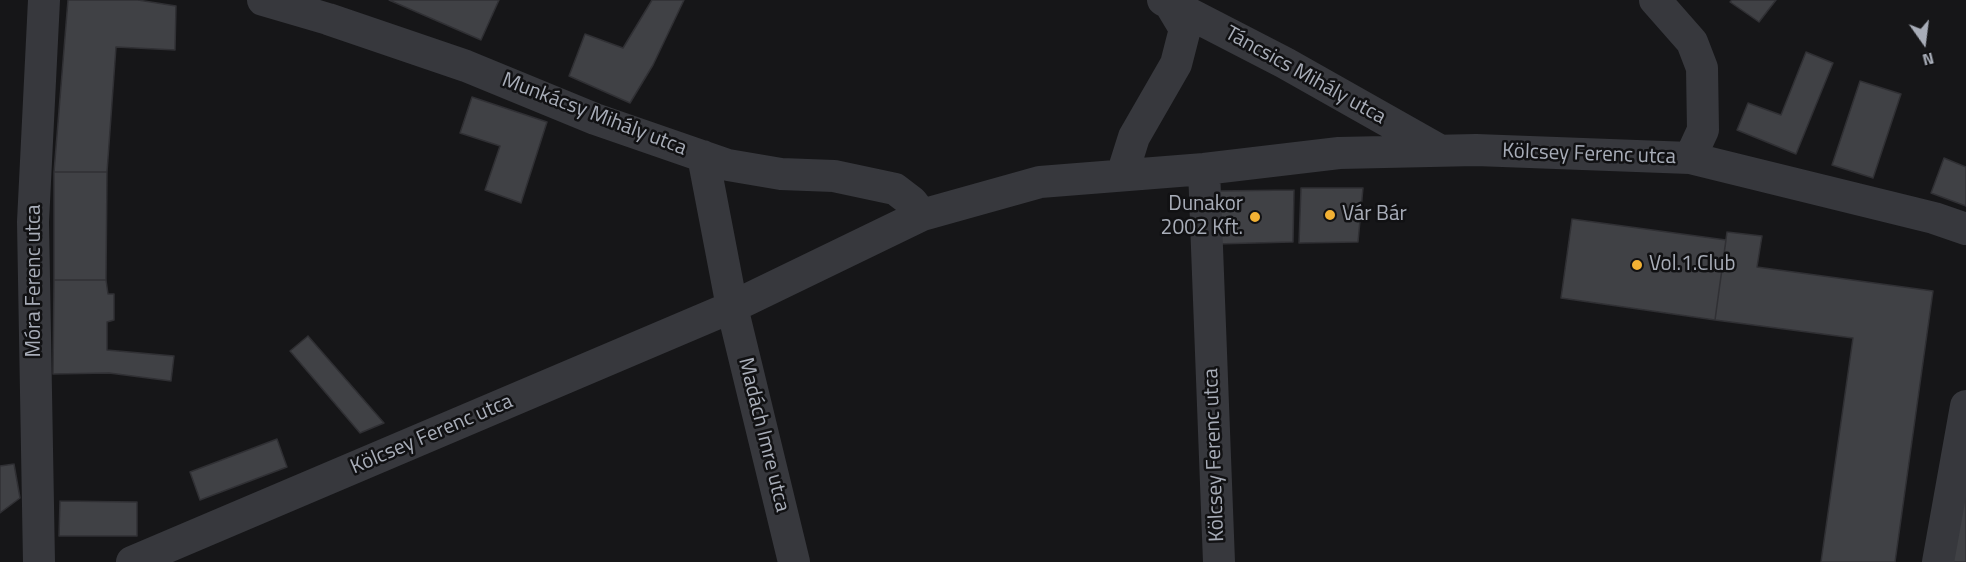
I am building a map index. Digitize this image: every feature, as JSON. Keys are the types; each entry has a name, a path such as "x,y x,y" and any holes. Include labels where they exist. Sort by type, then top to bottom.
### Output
{"street":[{"name":"Móra Ferenc utca","path":"39,562 33,222 44,0"},
{"name":"Munkácsy Mihály utca","path":"263,0 328,19 466,66 595,119 728,165 781,174 834,176 895,189 912,202 922,215"},
{"path":"1656,0 1692,42 1702,68 1703,130 1690,158"},
{"name":"Táncsics Mihály utca","path":"1167,2 1285,63 1440,151"},
{"name":"Táncsics Mihály utca","path":"1122,175 1134,137 1176,64 1185,29 1167,2"},
{"name":"Kölcsey Ferenc utca","path":"132,562 732,307 922,215 1040,182 1204,169 1340,153 1440,151 1690,158 1934,218 1966,229"},
{"path":"703,156 732,307"},
{"name":"Kölcsey Ferenc utca","path":"1204,169 1219,562"},
{"name":"Madách Imre utca","path":"732,307 794,562"},
{"path":"1938,562 1966,406"}],"building":[{"path":"68,0 138,0 176,6 175,50 116,47 107,172 54,172"},
{"path":"389,0 499,0 481,40"},
{"path":"652,0 684,0 653,65 630,103 569,76 585,34 623,48"},
{"path":"1732,0 1776,0 1759,22 1730,2"},
{"path":"1806,52 1833,63 1796,154 1737,130 1748,103 1781,115"},
{"path":"1860,81 1901,94 1873,178 1832,165"},
{"path":"472,97 547,122 521,203 485,190 500,146 460,133"},
{"path":"1944,158 1966,167 1966,206 1931,193"},
{"path":"54,172 107,172 106,280 54,280"},
{"name":"Vár Bár","path":"1301,188 1363,188 1358,242 1299,243"},
{"name":"Dunakor 2002 Kft.","path":"1294,190 1293,242 1216,244 1216,191"},
{"path":"1572,219 1726,240 1715,320 1561,298"},
{"path":"1727,232 1762,236 1757,267 1933,291 1895,562 1821,562 1853,338 1715,320"},
{"path":"54,280 106,280 108,294 114,294 114,320 107,322 107,350 174,356 171,381 109,373 53,374"},
{"path":"308,336 384,423 360,433 290,351"},
{"path":"277,439 287,467 200,500 190,472"},
{"path":"14,464 20,498 0,513 0,466"},
{"path":"1966,481 1966,562 1950,562"},
{"path":"60,501 137,502 137,536 59,536"}],"place":[{"name":"Vár Bár","path":"1330,215"},
{"name":"Dunakor 2002 Kft.","path":"1255,217"},
{"name":"Vol.1.Club","path":"1637,265"}]}
